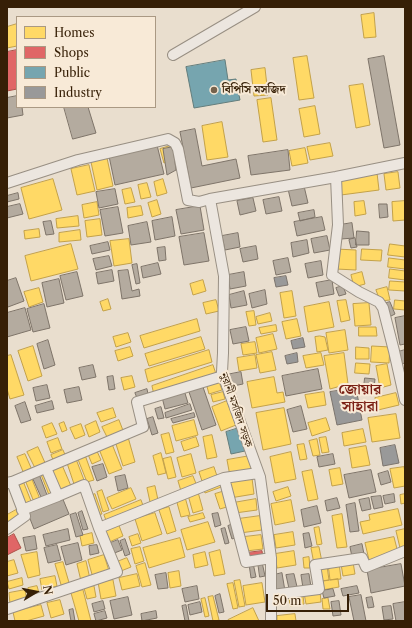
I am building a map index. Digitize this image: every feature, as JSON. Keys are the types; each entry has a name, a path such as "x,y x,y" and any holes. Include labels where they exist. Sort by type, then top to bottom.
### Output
{"street":[{"path":"173,55 255,7"},
{"path":"7,183 78,160 168,139 175,143 178,150 188,200 199,202 405,163"},
{"path":"336,177 338,225 332,275 359,292 379,302 383,308 405,400"},
{"name":"নুরানী মসজিদ সড়ক","path":"210,199 224,276 222,372 260,477 271,558 271,621"},
{"path":"7,529 25,516 9,483 143,427 137,402 223,376"},
{"path":"46,468 58,496"},
{"path":"99,528 224,478 258,473"},
{"path":"224,478 246,562 271,558"},
{"path":"7,609 117,572 99,528 84,485 22,510"},
{"path":"272,595 319,589 315,565 362,558 366,567 405,551"}],"building: Homes":[{"path":"374,13 376,37 364,38 361,15"},
{"path":"16,24 16,46 7,48 7,27"},
{"path":"307,56 314,98 299,100 293,58"},
{"path":"265,68 268,95 254,96 251,70"},
{"path":"363,84 370,125 356,128 349,86"},
{"path":"271,98 277,140 263,142 257,100"},
{"path":"315,106 320,134 304,137 299,109"},
{"path":"222,122 228,157 207,160 202,126"},
{"path":"330,143 333,156 310,160 307,147"},
{"path":"170,146 173,160 164,163 160,149"},
{"path":"305,148 308,163 292,166 289,151"},
{"path":"107,158 113,186 97,190 91,162"},
{"path":"89,165 95,191 77,195 71,169"},
{"path":"398,172 400,188 386,190 384,174"},
{"path":"377,173 379,190 341,195 340,177"},
{"path":"53,179 62,210 29,219 21,188"},
{"path":"163,179 167,193 157,196 154,182"},
{"path":"147,183 151,197 141,199 138,185"},
{"path":"131,188 135,202 125,204 122,190"},
{"path":"157,200 161,214 152,217 148,203"},
{"path":"364,201 366,214 355,216 354,202"},
{"path":"405,201 405,220 393,221 392,202"},
{"path":"97,202 99,215 84,218 82,205"},
{"path":"141,206 143,215 128,218 127,208"},
{"path":"78,216 79,226 57,228 56,219"},
{"path":"100,219 102,235 87,237 85,221"},
{"path":"39,229 40,237 25,239 24,231"},
{"path":"80,230 81,240 59,242 59,233"},
{"path":"129,239 132,263 114,266 110,241"},
{"path":"71,244 78,269 31,281 25,256"},
{"path":"390,244 405,246 405,257 388,255"},
{"path":"336,249 356,250 356,270 336,269"},
{"path":"362,249 382,250 381,261 361,260"},
{"path":"389,258 405,260 405,269 388,267"},
{"path":"390,269 405,271 405,280 389,278"},
{"path":"362,272 365,284 354,287 351,275"},
{"path":"203,280 206,291 193,295 190,284"},
{"path":"390,281 405,282 405,291 389,290"},
{"path":"387,287 390,300 380,301 376,290"},
{"path":"39,288 43,302 29,307 24,292"},
{"path":"292,291 296,316 284,318 280,293"},
{"path":"108,299 111,309 103,311 100,302"},
{"path":"216,300 219,311 206,314 203,303"},
{"path":"346,300 350,320 341,322 337,301"},
{"path":"395,300 405,301 405,310 394,309"},
{"path":"329,302 334,327 308,332 304,307"},
{"path":"369,303 371,325 355,326 353,304"},
{"path":"254,311 256,325 249,326 246,312"},
{"path":"270,313 272,321 258,324 256,317"},
{"path":"197,319 200,331 144,348 140,336"},
{"path":"297,319 301,336 286,339 282,322"},
{"path":"276,325 277,331 261,334 259,328"},
{"path":"359,327 376,327 377,336 359,336"},
{"path":"345,330 348,350 329,353 326,333"},
{"path":"128,333 131,342 116,347 113,337"},
{"path":"273,334 277,349 259,353 256,338"},
{"path":"201,337 205,349 149,366 145,354"},
{"path":"315,337 325,337 328,350 317,352"},
{"path":"255,342 257,353 243,355 241,344"},
{"path":"33,346 42,376 28,381 18,351"},
{"path":"372,346 390,347 389,363 371,362"},
{"path":"130,347 133,356 118,361 115,351"},
{"path":"356,347 369,348 369,359 356,359"},
{"path":"209,350 212,362 148,382 145,370"},
{"path":"272,352 276,370 260,373 256,355"},
{"path":"321,353 324,365 306,368 303,356"},
{"path":"344,353 348,384 330,389 324,356"},
{"path":"11,355 24,395 10,399 7,389 7,356"},
{"path":"255,355 257,368 239,371 237,358"},
{"path":"356,363 370,364 369,374 355,373"},
{"path":"387,364 391,385 380,388 376,366"},
{"path":"213,365 216,374 154,395 152,386"},
{"path":"132,376 135,387 124,390 121,378"},
{"path":"274,377 277,393 283,392 285,402 252,408 247,382"},
{"path":"218,379 222,390 209,394 206,383"},
{"path":"223,392 225,399 213,402 211,395"},
{"path":"324,392 326,405 308,408 305,395"},
{"path":"396,393 399,405 378,410 375,398"},
{"path":"227,401 236,425 221,431 212,407"},
{"path":"113,408 116,417 101,422 97,413"},
{"path":"284,408 291,444 263,450 256,413"},
{"path":"396,414 400,438 372,442 368,418"},
{"path":"326,418 330,430 312,436 308,423"},
{"path":"119,420 124,433 108,439 102,427"},
{"path":"194,420 198,435 176,441 172,426"},
{"path":"96,421 100,432 89,437 85,426"},
{"path":"64,422 67,430 62,432 59,424"},
{"path":"52,423 57,434 46,438 42,427"},
{"path":"81,424 85,435 75,439 70,428"},
{"path":"363,429 366,442 344,446 342,433"},
{"path":"169,433 174,452 166,454 161,435"},
{"path":"212,435 217,457 207,459 203,437"},
{"path":"128,437 135,462 123,466 115,441"},
{"path":"196,437 199,446 184,451 181,442"},
{"path":"326,437 329,452 322,453 319,438"},
{"path":"58,438 62,449 51,453 47,442"},
{"path":"317,439 320,455 313,456 309,441"},
{"path":"112,444 122,469 109,474 99,449"},
{"path":"304,444 307,459 300,460 297,445"},
{"path":"366,446 370,465 352,468 349,449"},
{"path":"38,447 46,465 36,470 27,452"},
{"path":"96,449 101,460 92,464 87,452"},
{"path":"63,450 66,457 54,462 51,455"},
{"path":"291,452 296,479 275,483 270,457"},
{"path":"161,453 166,473 158,475 153,456"},
{"path":"25,454 32,470 24,474 17,457"},
{"path":"191,454 196,473 182,477 177,458"},
{"path":"85,455 94,480 87,482 77,457"},
{"path":"250,456 252,472 230,476 227,460"},
{"path":"171,457 176,477 168,479 163,459"},
{"path":"76,459 84,480 74,484 67,463"},
{"path":"62,465 71,486 59,491 50,470"},
{"path":"214,467 217,476 202,481 199,472"},
{"path":"404,467 405,486 394,488 390,469"},
{"path":"340,468 343,484 332,486 329,470"},
{"path":"312,470 318,499 308,501 302,472"},
{"path":"45,471 53,493 49,495 40,472"},
{"path":"193,476 197,486 181,491 178,481"},
{"path":"31,477 40,499 34,502 25,480"},
{"path":"252,478 254,494 230,498 227,482"},
{"path":"23,481 31,501 23,504 15,485"},
{"path":"222,481 224,486 205,493 203,488"},
{"path":"155,486 158,500 150,502 147,488"},
{"path":"288,487 291,496 276,501 273,492"},
{"path":"131,488 136,499 112,509 107,498"},
{"path":"102,490 109,510 103,512 97,492"},
{"path":"225,491 230,506 220,509 215,494"},
{"path":"198,492 203,510 193,513 188,495"},
{"path":"95,494 102,514 96,515 90,496"},
{"path":"405,494 405,503 401,504 400,495"},
{"path":"185,497 190,515 181,517 176,499"},
{"path":"256,499 257,510 235,513 233,503"},
{"path":"141,500 144,508 107,523 104,515"},
{"path":"291,500 295,521 275,525 271,504"},
{"path":"169,507 176,531 167,534 159,510"},
{"path":"398,509 402,525 363,534 360,522 370,520 369,515"},
{"path":"16,510 20,517 7,524 7,515"},
{"path":"155,513 162,534 142,541 135,519"},
{"path":"203,513 205,518 190,522 188,517"},
{"path":"342,514 347,547 337,548 332,516"},
{"path":"260,516 262,530 240,533 238,519"},
{"path":"208,522 215,542 187,550 181,530"},
{"path":"118,523 123,536 107,543 101,530"},
{"path":"319,527 322,544 317,545 314,528"},
{"path":"405,529 405,547 400,548 396,531"},
{"path":"293,532 295,545 276,548 274,535"},
{"path":"92,533 94,543 82,546 80,536"},
{"path":"138,534 141,543 132,546 129,537"},
{"path":"261,535 263,549 246,551 244,537"},
{"path":"394,537 398,553 369,560 365,543"},
{"path":"180,538 185,557 149,568 143,548"},
{"path":"140,547 144,561 135,564 131,549"},
{"path":"319,547 322,562 314,564 311,548"},
{"path":"220,550 225,574 214,576 209,553"},
{"path":"294,551 296,565 277,568 275,554"},
{"path":"37,552 40,575 28,578 21,555"},
{"path":"205,552 208,565 195,568 193,555"},
{"path":"104,555 110,574 93,578 88,560"},
{"path":"309,557 310,568 304,568 303,558"},
{"path":"127,558 131,567 121,571 117,562"},
{"path":"14,560 18,573 7,576 7,562"},
{"path":"86,561 90,579 81,581 77,564"},
{"path":"63,562 70,586 62,588 55,564"},
{"path":"353,562 355,574 343,576 341,564"},
{"path":"145,563 151,585 142,587 136,566"},
{"path":"339,563 341,579 330,580 328,564"},
{"path":"327,566 329,580 321,581 318,567"},
{"path":"179,571 181,586 170,588 168,573"},
{"path":"137,574 140,586 122,590 119,578"},
{"path":"55,576 57,586 42,590 40,579"},
{"path":"22,578 23,585 9,589 7,582"},
{"path":"338,579 339,587 322,590 320,582"},
{"path":"113,580 116,596 101,599 98,582"},
{"path":"240,580 245,606 239,607 234,581"},
{"path":"233,583 238,608 233,609 227,584"},
{"path":"262,583 265,602 246,605 243,586"},
{"path":"37,586 39,593 29,595 28,588"},
{"path":"94,586 96,597 87,599 84,588"},
{"path":"25,590 27,601 10,604 9,593"},
{"path":"83,590 91,621 79,621 71,593"},
{"path":"320,591 321,602 306,604 304,593"},
{"path":"213,596 219,620 215,621 213,621 208,597"},
{"path":"303,596 304,604 290,606 289,597"},
{"path":"205,598 209,616 205,617 201,599"},
{"path":"328,598 330,609 323,609 322,599"},
{"path":"60,600 64,614 51,618 47,603"},
{"path":"41,605 44,616 26,621 15,621 13,612"},
{"path":"253,608 259,621 228,621 228,620"},
{"path":"295,614 296,621 277,621 277,616"}],"building: Shops":[{"path":"16,50 16,89 7,91 7,52"},
{"path":"14,534 21,548 7,555 7,538"},
{"path":"262,551 263,558 247,560 246,553"}],"building: Public":[{"name":"বিপিসি মসজিদ","path":"225,60 228,80 236,79 240,100 194,108 186,67"},
{"path":"239,428 245,451 231,454 226,432"}],"building: Industry":[{"path":"286,276 288,285 276,287 274,278"},
{"path":"303,338 305,347 293,349 291,341"},
{"path":"297,353 298,362 287,364 285,356"},
{"path":"356,388 362,420 337,425 330,392"},
{"path":"395,445 399,463 383,466 380,448"}],"building: Other":[{"path":"384,56 400,145 384,148 368,59"},
{"path":"16,96 16,108 22,108 23,115 7,118 7,98"},
{"path":"64,108 88,108 96,133 73,139"},
{"path":"195,129 202,166 236,159 240,178 191,188 180,132"},
{"path":"157,145 164,174 115,185 109,156"},
{"path":"173,147 176,170 167,175 163,149"},
{"path":"288,150 290,170 251,175 248,156"},
{"path":"304,186 308,203 292,206 288,189"},
{"path":"115,189 118,204 99,208 96,192"},
{"path":"18,193 19,199 7,202 7,196"},
{"path":"279,197 282,211 266,214 263,200"},
{"path":"253,198 256,211 240,215 237,201"},
{"path":"20,204 23,214 7,218 7,207"},
{"path":"379,204 387,204 388,217 380,218"},
{"path":"200,206 204,230 181,234 176,210"},
{"path":"118,207 123,233 105,236 100,210"},
{"path":"314,210 315,217 300,221 298,213"},
{"path":"172,217 175,236 155,240 152,221"},
{"path":"322,217 325,230 297,236 294,222"},
{"path":"51,221 54,234 46,235 43,222"},
{"path":"147,222 151,242 131,245 128,226"},
{"path":"352,223 354,238 341,239 340,225"},
{"path":"357,231 369,232 369,245 356,245"},
{"path":"204,233 209,261 184,265 179,237"},
{"path":"238,233 240,247 225,250 222,236"},
{"path":"327,236 330,250 314,253 311,239"},
{"path":"355,238 357,247 351,248 349,240"},
{"path":"307,240 309,253 293,257 291,243"},
{"path":"108,242 110,250 92,254 90,246"},
{"path":"256,246 258,259 243,262 240,249"},
{"path":"165,247 166,260 159,261 157,248"},
{"path":"109,256 112,266 96,270 93,259"},
{"path":"288,258 291,272 276,275 273,261"},
{"path":"321,261 323,275 308,278 305,264"},
{"path":"158,263 161,274 143,278 141,267"},
{"path":"137,264 140,283 136,284 132,265"},
{"path":"112,270 114,281 98,284 96,273"},
{"path":"128,270 132,291 139,289 140,296 122,299 118,271"},
{"path":"77,272 83,296 66,300 60,276"},
{"path":"244,272 246,286 230,289 228,275"},
{"path":"16,278 24,301 8,307 7,281"},
{"path":"59,279 64,303 47,307 42,283"},
{"path":"332,280 334,294 319,297 316,283"},
{"path":"343,286 346,294 339,296 336,288"},
{"path":"265,290 267,304 252,308 249,294"},
{"path":"244,291 247,305 231,308 229,295"},
{"path":"390,302 395,314 389,317 383,304"},
{"path":"44,304 50,328 33,332 27,309"},
{"path":"25,308 31,330 7,337 7,313"},
{"path":"405,316 405,344 400,345 395,318"},
{"path":"246,327 249,341 233,344 230,330"},
{"path":"48,340 55,365 44,369 37,344"},
{"path":"405,350 405,363 401,364 398,352"},
{"path":"93,365 96,377 82,380 79,368"},
{"path":"318,369 322,389 286,396 282,376"},
{"path":"241,372 243,384 228,387 226,375"},
{"path":"113,376 115,389 109,390 107,377"},
{"path":"365,378 375,379 374,388 364,387"},
{"path":"47,385 50,398 36,401 33,388"},
{"path":"79,387 82,400 67,403 64,390"},
{"path":"203,387 216,425 202,430 189,392"},
{"path":"147,389 148,394 137,398 135,393"},
{"path":"184,390 188,403 165,409 162,397"},
{"path":"52,401 54,409 37,413 35,406"},
{"path":"25,402 31,420 21,423 15,406"},
{"path":"190,404 192,410 166,418 165,413"},
{"path":"301,406 307,429 293,432 287,410"},
{"path":"161,407 164,418 158,419 155,409"},
{"path":"194,413 195,417 173,423 171,419"},
{"path":"153,417 158,433 152,435 147,419"},
{"path":"333,454 335,464 319,467 317,457"},
{"path":"103,464 107,477 97,481 92,467"},
{"path":"371,470 376,492 349,498 344,475"},
{"path":"388,471 391,482 381,485 378,474"},
{"path":"39,474 47,495 41,497 32,477"},
{"path":"125,475 128,488 118,491 115,477"},
{"path":"394,494 395,502 385,504 383,496"},
{"path":"381,496 383,507 374,509 371,497"},
{"path":"62,497 69,514 34,529 27,511"},
{"path":"337,498 340,508 327,511 325,501"},
{"path":"369,498 371,509 362,511 359,500"},
{"path":"355,503 359,531 350,532 346,505"},
{"path":"317,506 321,523 304,527 301,510"},
{"path":"82,511 88,529 83,530 78,513"},
{"path":"76,513 83,535 76,537 70,515"},
{"path":"218,513 221,525 215,527 212,514"},
{"path":"233,524 237,537 232,539 228,526"},
{"path":"225,528 229,543 225,544 221,529"},
{"path":"68,529 70,540 46,546 43,535"},
{"path":"309,533 312,546 305,548 303,534"},
{"path":"35,536 37,549 26,551 23,538"},
{"path":"125,539 130,554 125,556 120,541"},
{"path":"118,540 122,550 112,554 108,544"},
{"path":"78,543 82,560 66,565 61,547"},
{"path":"362,544 364,554 352,557 350,547"},
{"path":"57,545 61,560 48,563 44,548"},
{"path":"97,545 99,553 90,555 89,546"},
{"path":"258,562 262,562 265,576 260,577"},
{"path":"253,563 256,577 251,578 249,564"},
{"path":"401,564 405,586 371,593 367,570"},
{"path":"166,573 168,588 158,589 155,575"},
{"path":"282,573 285,591 277,593 274,575"},
{"path":"294,574 298,591 290,593 286,575"},
{"path":"309,574 311,587 303,588 301,575"},
{"path":"197,586 199,599 185,602 182,589"},
{"path":"357,586 359,593 343,596 341,589"},
{"path":"333,589 335,596 324,598 322,591"},
{"path":"220,594 224,612 219,613 215,596"},
{"path":"361,595 366,621 354,621 349,597"},
{"path":"128,597 132,615 114,619 110,601"},
{"path":"372,597 374,607 368,608 366,598"},
{"path":"103,601 105,609 94,612 92,604"},
{"path":"339,601 341,615 333,616 331,602"},
{"path":"200,602 202,612 190,615 188,605"},
{"path":"405,602 405,621 396,621 393,604"},
{"path":"186,605 189,621 185,621 182,606"},
{"path":"391,606 393,619 384,620 382,607"},
{"path":"73,609 75,621 71,621 69,610"},
{"path":"105,611 107,618 96,621 94,614"},
{"path":"156,611 157,618 142,621 141,614"}],"place":[{"name":"বিপিসি মসজিদ","path":"214,90"}],"district":[{"name":"জোয়ার সাহারা","path":"360,398"}]}
